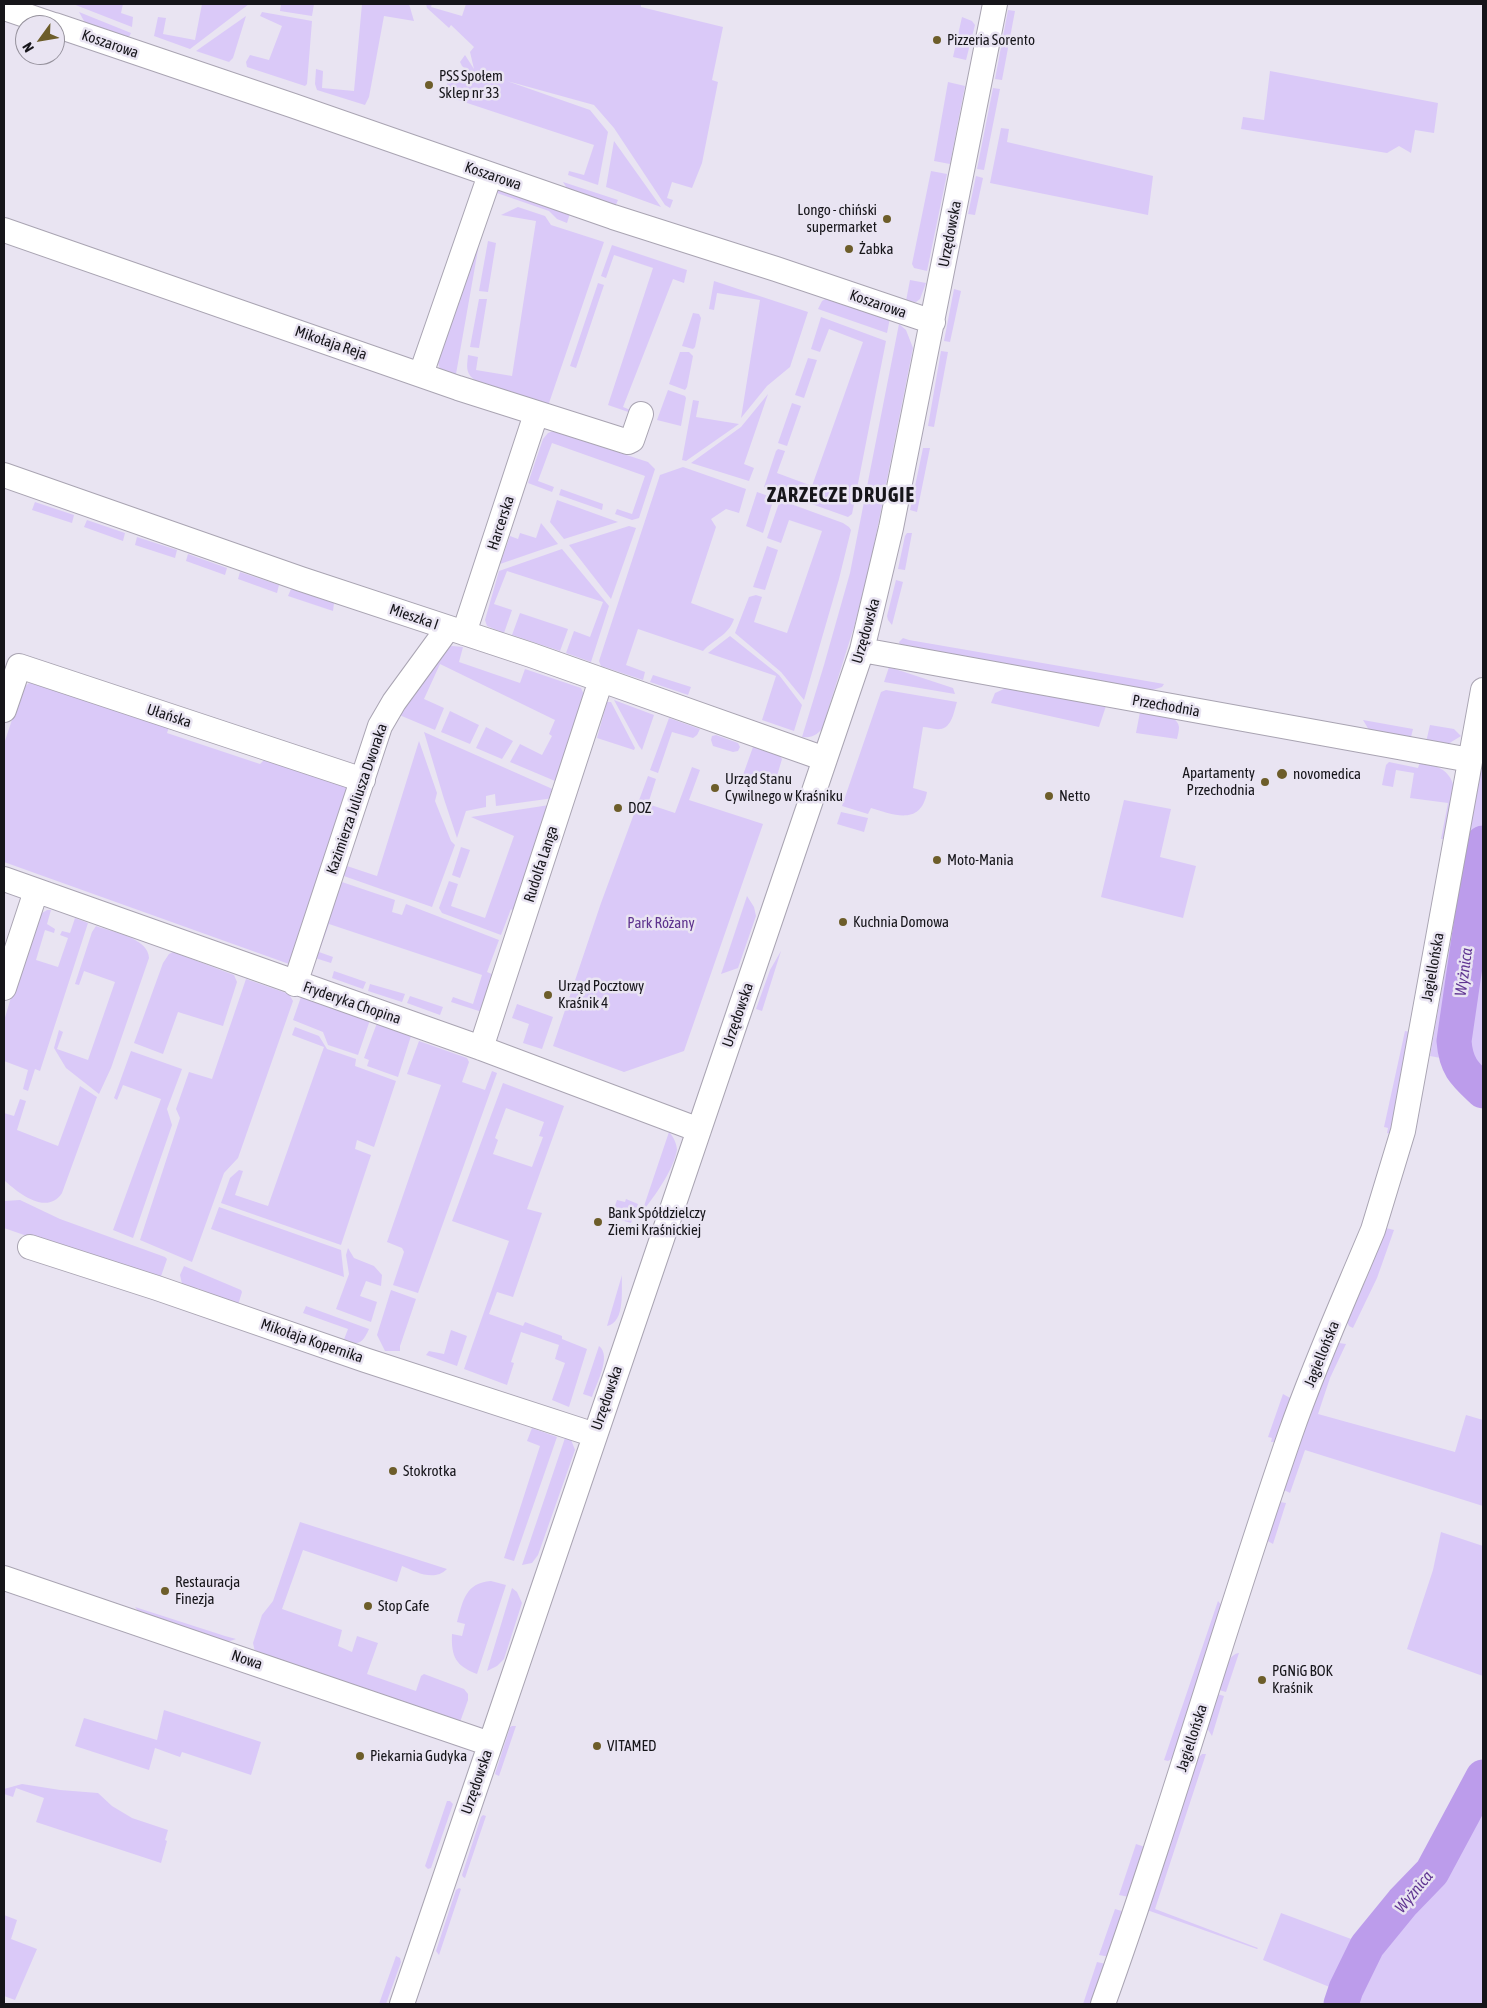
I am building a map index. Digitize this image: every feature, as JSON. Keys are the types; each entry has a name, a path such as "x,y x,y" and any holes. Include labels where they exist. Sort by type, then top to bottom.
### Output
{"street":[{"name":"Urzędowska","path":"402,2004 862,650 891,528 995,4"},
{"name":"Koszarowa","path":"4,8 25,15"},
{"name":"Koszarowa","path":"65,29 294,106 490,176 933,322"},
{"path":"420,374 490,176"},
{"name":"Mikołaja Reja","path":"4,230 536,414 628,442 632,440 641,414"},
{"name":"Harcerska","path":"456,631 536,414"},
{"name":"Mieszka I","path":"4,475 825,759"},
{"name":"Kazimierza Juliusza Dworaka","path":"295,984 380,726 394,702 456,631"},
{"name":"Przechodnia","path":"862,650 1470,760"},
{"name":"Ułańska","path":"4,710 19,666 363,780"},
{"name":"Rudolfa Langa","path":"481,1048 601,680"},
{"name":"Jagiellońska","path":"1103,2004 1137,1910 1291,1431 1374,1230 1384,1199 1403,1131 1470,760 1480,722 1483,690"},
{"name":"Fryderyka Chopina","path":"4,879 295,984 481,1048 699,1130"},
{"path":"4,988 36,891"},
{"name":"Mikołaja Kopernika","path":"30,1247 595,1435"},
{"name":"Nowa","path":"4,1578 490,1744"}],"green space":[{"path":"73,4 123,4 121,13 133,17 132,27"},
{"path":"202,4 249,4 190,49 154,36 158,17 166,18 163,34 195,40"},
{"path":"281,4 314,4 312,16 280,11"},
{"path":"362,4 409,4 414,21 384,16 369,97 365,105 317,90 315,84 316,69 323,71 322,88 354,91"},
{"path":"426,4 432,4 431,7 462,16 466,4 641,4 641,7 723,27 712,80 718,82 702,163 692,188 672,182 667,198 673,200 670,208 665,205 614,128 594,105 507,81 590,110 608,132 598,185 568,175 569,171 584,175 594,145 443,95 450,75 467,84 472,75 460,62 465,55 474,69 470,52 474,47 451,25 449,28 427,8"},
{"path":"1008,10 1015,11 1002,80 995,79"},
{"path":"79,12 131,33 128,39 89,30"},
{"path":"262,12 312,21 307,84 305,86 247,67 246,62 250,55 269,60 282,26 260,16"},
{"path":"246,16 233,58 229,62 196,51"},
{"path":"962,17 972,21 975,25 966,60 953,57"},
{"path":"1270,71 1438,103 1434,133 1415,130 1411,153 1399,146 1387,153 1241,129 1243,117 1264,120"},
{"path":"948,82 965,86 950,164 934,161"},
{"path":"993,88 1000,89 984,170 977,169"},
{"path":"1001,128 1009,129 1007,142 1153,176 1148,215 990,183"},
{"path":"614,141 661,207 606,187"},
{"path":"931,171 947,174 927,271 914,268 912,264"},
{"path":"976,176 983,178 975,215 968,214"},
{"path":"563,182 618,200 615,207 568,190"},
{"path":"500,185 571,210 567,223 557,219 549,211 497,193"},
{"path":"518,207 545,216 551,225 604,242 548,406 476,381 468,370 468,355 478,357 476,370 512,376 536,221 501,215"},
{"path":"482,227 456,374 440,369 437,360"},
{"path":"488,241 496,243 488,292 479,291"},
{"path":"612,245 687,270 684,283 673,279 623,407 638,413 637,415 608,405 653,268 614,255 606,278 601,276"},
{"path":"910,280 926,283 920,299 916,302 906,301"},
{"path":"714,281 808,312 790,367 767,386 741,418 760,300 717,293 714,310 709,309"},
{"path":"598,283 604,285 576,368 570,366"},
{"path":"954,289 961,291 950,342 944,341"},
{"path":"827,298 890,318 887,333 818,309 822,301"},
{"path":"479,299 487,299 479,348 470,347"},
{"path":"693,313 699,314 701,318 693,349 682,346"},
{"path":"821,317 886,341 852,514 848,517 764,487 778,449 785,451 777,473 812,486 863,342 829,329 820,352 811,349"},
{"path":"899,324 906,330 913,348 871,561 854,627 822,729 813,736 802,737 850,573"},
{"path":"941,351 948,352 934,427 928,426"},
{"path":"680,352 689,352 693,356 685,390 669,384"},
{"path":"808,358 817,360 804,398 795,395"},
{"path":"668,390 686,398 681,426 657,420"},
{"path":"768,394 744,464 754,468 749,481 691,463 741,427"},
{"path":"693,400 699,401 696,417 739,424 686,461 682,460"},
{"path":"792,403 801,406 787,446 778,443"},
{"path":"553,431 648,462 655,469 639,518 632,520 615,514 617,509 632,514 645,476 552,443 538,481 554,487 552,492 528,483 543,439 548,433"},
{"path":"923,448 930,448 917,512 910,510"},
{"path":"683,467 746,489 739,513 726,509 711,519 716,527 691,603 734,619 725,633 703,651 638,629 626,665 645,672 643,680 601,666 599,661 660,475"},
{"path":"561,489 603,504 602,510 559,495"},
{"path":"757,492 774,498 763,533 746,526"},
{"path":"557,500 618,522 564,539 550,522"},
{"path":"780,500 843,523 851,530 804,700 781,672 735,633 749,597 756,595 762,597 754,622 787,633 822,531 789,520 781,543 767,538"},
{"path":"35,502 74,515 72,523 32,510"},
{"path":"87,520 125,533 123,541 84,527"},
{"path":"541,523 558,544 500,564 510,536 518,539 520,533 536,538"},
{"path":"629,526 636,528 611,599 569,545"},
{"path":"907,533 912,533 905,570 898,569 905,536"},
{"path":"137,537 177,550 175,558 135,545"},
{"path":"767,546 778,550 765,590 753,587"},
{"path":"562,549 609,606 591,662 566,653 574,631 590,637 603,602 507,571 494,604 512,610 504,633 487,626 485,620 499,571"},
{"path":"188,554 227,568 225,575 186,561"},
{"path":"240,572 279,585 277,593 238,579"},
{"path":"896,580 903,582 892,625 887,616"},
{"path":"291,589 334,603 333,611 288,596"},
{"path":"520,613 568,629 560,651 512,635"},
{"path":"730,636 779,675 802,705 794,731 762,720 776,676 708,653"},
{"path":"903,638 1164,684 1162,687 1149,691 900,645 899,642"},
{"path":"447,647 463,647 459,662 520,683 525,669 581,688 585,697 555,781 510,762 520,744 542,755 552,736 549,734 555,720 440,664 424,699 444,708 435,730 397,714"},
{"path":"889,667 953,688 955,694 884,682"},
{"path":"653,675 691,687 688,695 650,682"},
{"path":"29,683 169,727 167,733 260,764 266,758 346,786 348,790 289,964 4,862 4,744 22,689"},
{"path":"1006,688 1106,706 1099,727 991,703 995,693"},
{"path":"886,690 957,702 952,718 947,726 938,729 923,727 913,788 927,792 924,803 913,814 897,815 871,808 868,814 842,806 881,692"},
{"path":"614,700 654,715 642,750 639,746"},
{"path":"607,702 611,702 635,748 634,750 597,738"},
{"path":"450,711 479,725 470,744 441,732"},
{"path":"1140,712 1163,715 1174,719 1179,727 1177,739 1136,733"},
{"path":"669,718 700,729 693,738 672,732 658,773 650,770"},
{"path":"1363,720 1413,729 1411,737 1369,730"},
{"path":"1430,725 1454,729 1461,736 1448,744 1426,742"},
{"path":"486,727 513,741 502,759 476,748"},
{"path":"424,732 557,791 554,798 496,806 495,794 486,796 486,807 466,811 457,838"},
{"path":"716,735 738,743 740,747 738,751 733,752 713,746 712,736"},
{"path":"419,741 437,793 435,801 451,841 455,845 432,907 341,875 344,865 377,876"},
{"path":"753,747 780,756 782,759 774,786 743,775"},
{"path":"1483,755 1483,1091 1457,1061 1430,1056"},
{"path":"1389,762 1418,768 1420,762 1435,766 1446,772 1452,780 1454,790 1454,801 1447,839 1441,839 1448,803 1410,798 1414,773 1396,770 1393,787 1382,785 1386,765"},
{"name":"Park Różany","path":"692,767 700,770 689,800 763,824 684,1051 624,1072 553,1046 601,903 648,776 656,779 648,804 675,813"},
{"path":"1124,800 1171,809 1160,857 1196,866 1183,918 1101,897"},
{"path":"556,804 517,916 511,909 501,935 442,913 439,908 449,881 458,884 451,906 485,918 514,836 471,817"},
{"path":"841,812 868,818 864,832 837,824"},
{"path":"461,847 470,850 460,878 452,875"},
{"path":"339,881 395,900 392,912 402,915 406,904 499,940 487,972 494,975 482,1012 451,1002 453,997 473,1004 482,975 329,924 319,952 333,957 331,963 315,958"},
{"path":"747,896 754,907 756,916 738,968 721,974"},
{"path":"47,910 51,910 47,924 55,929 54,933 45,930 36,960 58,967 68,938 60,935 62,931 70,933 75,918 88,923 40,1071 35,1069 28,1091 23,1089 28,1070 4,1061 4,1021 33,923"},
{"path":"96,926 120,933 143,945 149,958 111,1068 99,1094 66,1068 54,1048 59,1030 63,1032 57,1049 88,1060 115,982 84,971 79,985 75,984 92,932"},
{"path":"781,951 762,1011 756,1009 770,970"},
{"path":"173,952 234,975 237,982 223,1026 178,1012 163,1054 134,1043 163,963 169,954"},
{"path":"334,971 366,982 363,989 332,978"},
{"path":"246,979 289,994 293,1001 238,1158 224,1173 192,1262 140,1240 180,1118 176,1109 189,1072 212,1079"},
{"path":"370,984 405,994 402,1002 368,991"},
{"path":"410,996 443,1007 440,1015 407,1003"},
{"path":"301,997 370,1020 358,1055 328,1045 323,1032 293,1020"},
{"path":"517,1004 553,1017 542,1049 523,1043 529,1024 512,1018"},
{"path":"377,1023 411,1036 398,1077 367,1066 369,1060 364,1058"},
{"path":"295,1027 319,1036 327,1049 356,1059 355,1066 396,1081 374,1147 357,1140 355,1149 371,1155 341,1245 221,1203 230,1178 239,1170 243,1171 235,1195 268,1206 324,1047 292,1035"},
{"path":"1405,1031 1411,1032 1391,1134 1387,1133 1388,1128 1384,1127"},
{"path":"419,1041 467,1058 469,1062 462,1082 485,1090 492,1071 497,1073 418,1293 393,1285 404,1252 402,1248 387,1242 441,1085 407,1074"},
{"path":"131,1051 182,1069 167,1109 172,1125 133,1238 113,1230 161,1099 123,1085 117,1100 114,1098"},
{"path":"503,1083 564,1106 527,1209 542,1213 513,1297 497,1292 489,1314 523,1326 525,1322 562,1336 562,1339 587,1349 569,1407 552,1400 565,1363 555,1359 559,1345 521,1332 511,1362 514,1363 507,1385 464,1369 509,1241 452,1221","holes":["506,1108 544,1122 539,1136 543,1137 532,1167 493,1154 498,1140 495,1138"]},
{"path":"80,1086 97,1097 62,1193 56,1200 49,1202 33,1200 17,1191 4,1180 4,1113 14,1116 20,1099 26,1101 17,1130 58,1146"},
{"path":"669,1132 676,1145 675,1157 664,1180 646,1207 644,1206"},
{"path":"626,1199 638,1204 631,1223 611,1217 617,1200 625,1202"},
{"path":"20,1200 60,1219 165,1257 167,1259 159,1282 4,1228 4,1201"},
{"path":"219,1207 341,1250 344,1277 211,1229"},
{"path":"1386,1228 1394,1230 1377,1278 1353,1328 1347,1322"},
{"path":"348,1248 354,1258 374,1266 382,1275 381,1286 366,1281 360,1296 377,1302 371,1322 336,1309 349,1274 346,1255"},
{"path":"184,1266 241,1290 238,1305 197,1288 195,1293 182,1284 180,1275"},
{"path":"622,1275 620,1312 613,1323 607,1326"},
{"path":"391,1290 416,1299 400,1351 385,1351 377,1335"},
{"path":"306,1306 369,1329 365,1338 353,1344 343,1342 348,1329 303,1313"},
{"path":"451,1330 467,1336 457,1366 426,1355 429,1351 444,1354"},
{"path":"1339,1343 1346,1344 1330,1378 1318,1414 1455,1452 1466,1415 1483,1420 1483,1506 1305,1450 1290,1493 1284,1490 1313,1405"},
{"path":"599,1346 603,1351 604,1363 592,1397 583,1394"},
{"path":"1283,1394 1292,1399 1277,1442 1271,1442 1272,1438 1268,1437"},
{"path":"532,1428 557,1437 514,1561 504,1558 540,1446 527,1441"},
{"path":"570,1437 575,1450 538,1555 532,1563 522,1565 565,1438"},
{"path":"1280,1502 1286,1503 1273,1544 1266,1540"},
{"path":"300,1522 447,1569 436,1575 425,1575 402,1566 397,1582 303,1550 282,1609 342,1630 338,1646 352,1652 357,1636 378,1643 367,1674 416,1691 421,1676 424,1674 464,1689 468,1694 468,1700 460,1722 255,1652 253,1643 262,1615 273,1601"},
{"path":"1441,1532 1483,1546 1483,1676 1407,1649 1433,1570"},
{"path":"491,1581 506,1585 477,1674 464,1668 456,1660 452,1634 462,1636 465,1624 457,1622 466,1594 476,1585"},
{"path":"512,1588 517,1592 522,1603 504,1659 497,1666 487,1671"},
{"path":"1218,1601 1223,1607 1175,1757 1168,1761 1164,1760"},
{"path":"135,1607 236,1639 224,1643 141,1615"},
{"path":"1239,1653 1226,1692 1219,1690 1228,1662 1234,1655"},
{"path":"1217,1694 1224,1696 1212,1736 1207,1728"},
{"path":"164,1710 261,1742 251,1775 182,1752 180,1757 155,1748 149,1770 75,1746 84,1718 157,1740"},
{"path":"516,1726 499,1776 495,1774 510,1727"},
{"path":"1202,1754 1206,1754 1155,1909 1257,1949 1147,1910 1198,1758"},
{"path":"1483,1770 1483,2004 1331,2004 1337,1990 1263,1960 1281,1913 1362,1943 1433,1865"},
{"path":"22,1784 98,1793 112,1806 132,1818 168,1830 161,1863 36,1822 44,1798 16,1788 13,1797 4,1794 4,1789"},
{"path":"447,1801 453,1804 431,1868 428,1869 425,1866"},
{"path":"483,1815 486,1816 465,1878 462,1875"},
{"path":"1136,1844 1145,1847 1129,1897 1119,1895"},
{"path":"461,1889 439,1955 436,1951 456,1890"},
{"path":"1115,1909 1125,1912 1110,1957 1099,1955"},
{"path":"4,1915 17,1920 11,1939 37,1949 15,2000 4,1996"},
{"path":"396,1956 400,1958 401,1962 386,2004 379,2004"},
{"path":"1097,1962 1106,1964 1092,2004 1083,2004"}],"waterway":[{"name":"Wyżnica","path":"1483,843 1454,1041 1459,1064 1471,1080 1483,1091"},
{"name":"Wyżnica","path":"1341,2004 1346,1989 1367,1946 1403,1902 1432,1872 1483,1777"}],"place":[{"name":"Pizzeria Sorento","path":"937,40"},
{"name":"PSS Społem Sklep nr 33","path":"429,85"},
{"name":"Longo - chiński supermarket","path":"887,219"},
{"name":"Żabka","path":"849,249"},
{"name":"novomedica","path":"1282,774"},
{"name":"Apartamenty Przechodnia","path":"1265,782"},
{"name":"Urząd Stanu Cywilnego w Kraśniku","path":"715,788"},
{"name":"Netto","path":"1049,796"},
{"name":"DOZ","path":"618,808"},
{"name":"Moto-Mania","path":"937,860"},
{"name":"Kuchnia Domowa","path":"843,922"},
{"name":"Urząd Pocztowy Kraśnik 4","path":"548,995"},
{"name":"Bank Spółdzielczy Ziemi Kraśnickiej","path":"598,1222"},
{"name":"Stokrotka","path":"393,1471"},
{"name":"Restauracja Finezja","path":"165,1591"},
{"name":"Stop Cafe","path":"368,1606"},
{"name":"PGNiG BOK Kraśnik","path":"1262,1680"},
{"name":"VITAMED","path":"597,1746"},
{"name":"Piekarnia Gudyka","path":"360,1756"}],"district":[{"name":"ZARZECZE DRUGIE","path":"841,496"}]}
